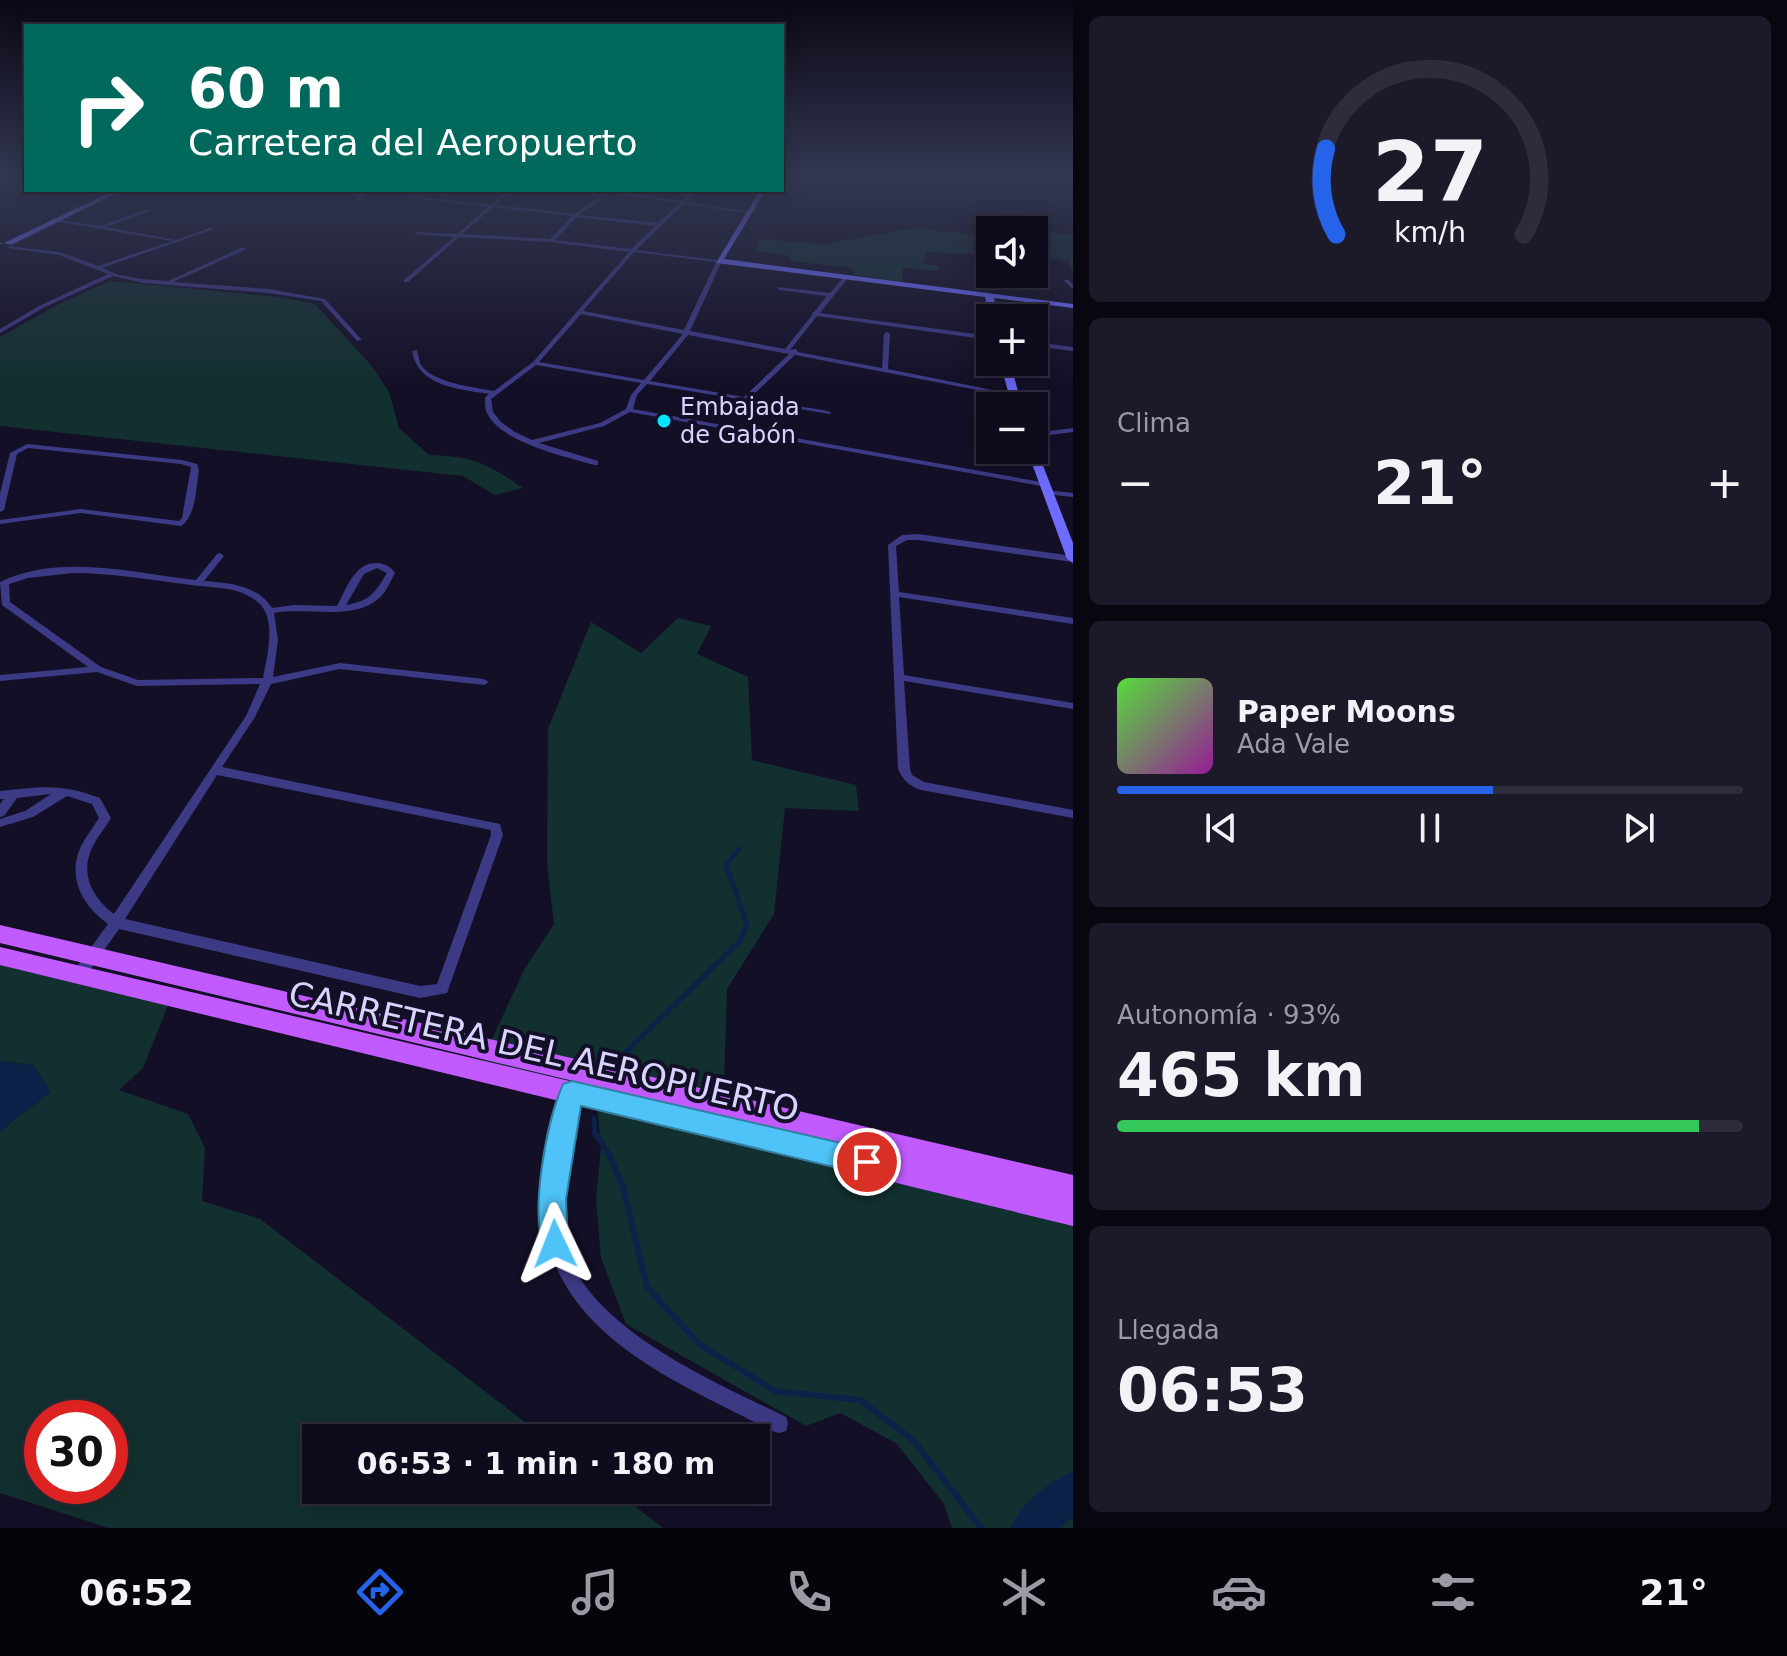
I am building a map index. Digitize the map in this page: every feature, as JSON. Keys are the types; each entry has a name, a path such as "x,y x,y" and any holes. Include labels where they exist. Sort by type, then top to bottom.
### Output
{"main road":[{"name":"CARRETERA DEL AEROPUERTO","path":"0,934 85,966 572,1092 1073,1213"},
{"name":"CARRETERA DEL AEROPUERTO","path":"0,956 85,966 1073,1188"}],"street":[{"path":"5,245 60,254 113,274 323,300 359,340"},
{"path":"98,268 160,245"},
{"path":"406,281 447,245"},
{"path":"590,245 1073,306"},
{"path":"595,463 530,443 500,426 487,401 535,363 638,245"},
{"path":"629,410 634,395 685,331 728,245"},
{"path":"168,282 243,249"},
{"path":"1,331 41,307 113,274"},
{"path":"746,398 792,350 814,314 844,279"},
{"path":"1067,281 1073,287"},
{"path":"779,288 830,295"},
{"path":"989,296 991,304"},
{"path":"579,312 792,350 999,392"},
{"path":"814,314 976,336"},
{"path":"885,369 887,334"},
{"path":"1048,346 1073,349"},
{"path":"415,351 417,363 434,378 496,393"},
{"path":"535,363 828,413"},
{"path":"530,443 602,425 629,410 1073,495"},
{"path":"1048,433 1073,430"},
{"path":"0,510 14,453 27,446 182,462 195,470 185,521 181,524 81,511 0,522"},
{"path":"1038,464 1073,559 905,537 892,545 904,769 913,783 1073,814"},
{"path":"198,583 220,556"},
{"path":"269,611 294,605 341,606 373,600 391,573 376,565 361,572 341,606"},
{"path":"85,966 117,923 250,718 267,681 272,643 269,611 256,596 198,583 85,570 32,574 2,581 2,598 21,615 98,669 137,683 267,681 349,666 484,682"},
{"path":"896,594 1073,621"},
{"path":"0,678 98,669"},
{"path":"898,677 1073,706"},
{"path":"0,795 29,789 64,792 96,801 105,813 82,859 82,879 89,903 117,923 420,992 442,989 497,835 496,827 215,770"},
{"path":"0,823 29,814 64,792"},
{"path":"0,813 13,794"},
{"path":"572,1092 560,1139 553,1199 555,1244 572,1284 611,1327 652,1357 779,1424"}],"green space":[{"path":"758,245 976,245 976,254 926,252 923,264 940,266 938,271 903,268 902,282 854,275 852,268 792,261 789,256 757,251"},
{"path":"1048,245 1073,245 1073,272 1068,260 1048,259"},
{"path":"110,281 269,296 315,304 372,366 389,392 399,428 429,455 479,462 523,488 495,495 463,476 0,426 0,337 59,304"},
{"path":"678,618 711,626 697,654 748,677 752,760 856,785 859,811 785,808 774,914 727,989 723,1116 1073,1194 1073,1528 952,1528 944,1504 896,1443 840,1413 806,1426 626,1324 601,1258 596,1199 601,1147 595,1086 482,1061 524,970 554,924 547,863 548,729 591,622 641,653"},
{"path":"0,950 171,998 143,1068 119,1090 188,1114 205,1148 202,1201 260,1219 528,1424 302,1424 302,1504 632,1504 663,1528 109,1528 34,1504 128,1504 128,1400 24,1400 24,1501 0,1493 0,1131 51,1092 33,1065 0,1061"}],"water":[{"path":"0,1061 33,1065 51,1092 0,1131"}],"waterway":[{"path":"626,1052 740,941 747,924 726,865 739,849"},
{"path":"594,1118 595,1135"},
{"path":"595,1133 611,1158 623,1187 647,1287 699,1344 775,1391 860,1400 914,1441 981,1528"},
{"path":"1030,1528 1073,1491"}],"place":[{"name":"Embajada de Gabón","path":"664,421"}],"route":[{"path":"555,1244 553,1199 560,1139 572,1092 867,1162"}]}
